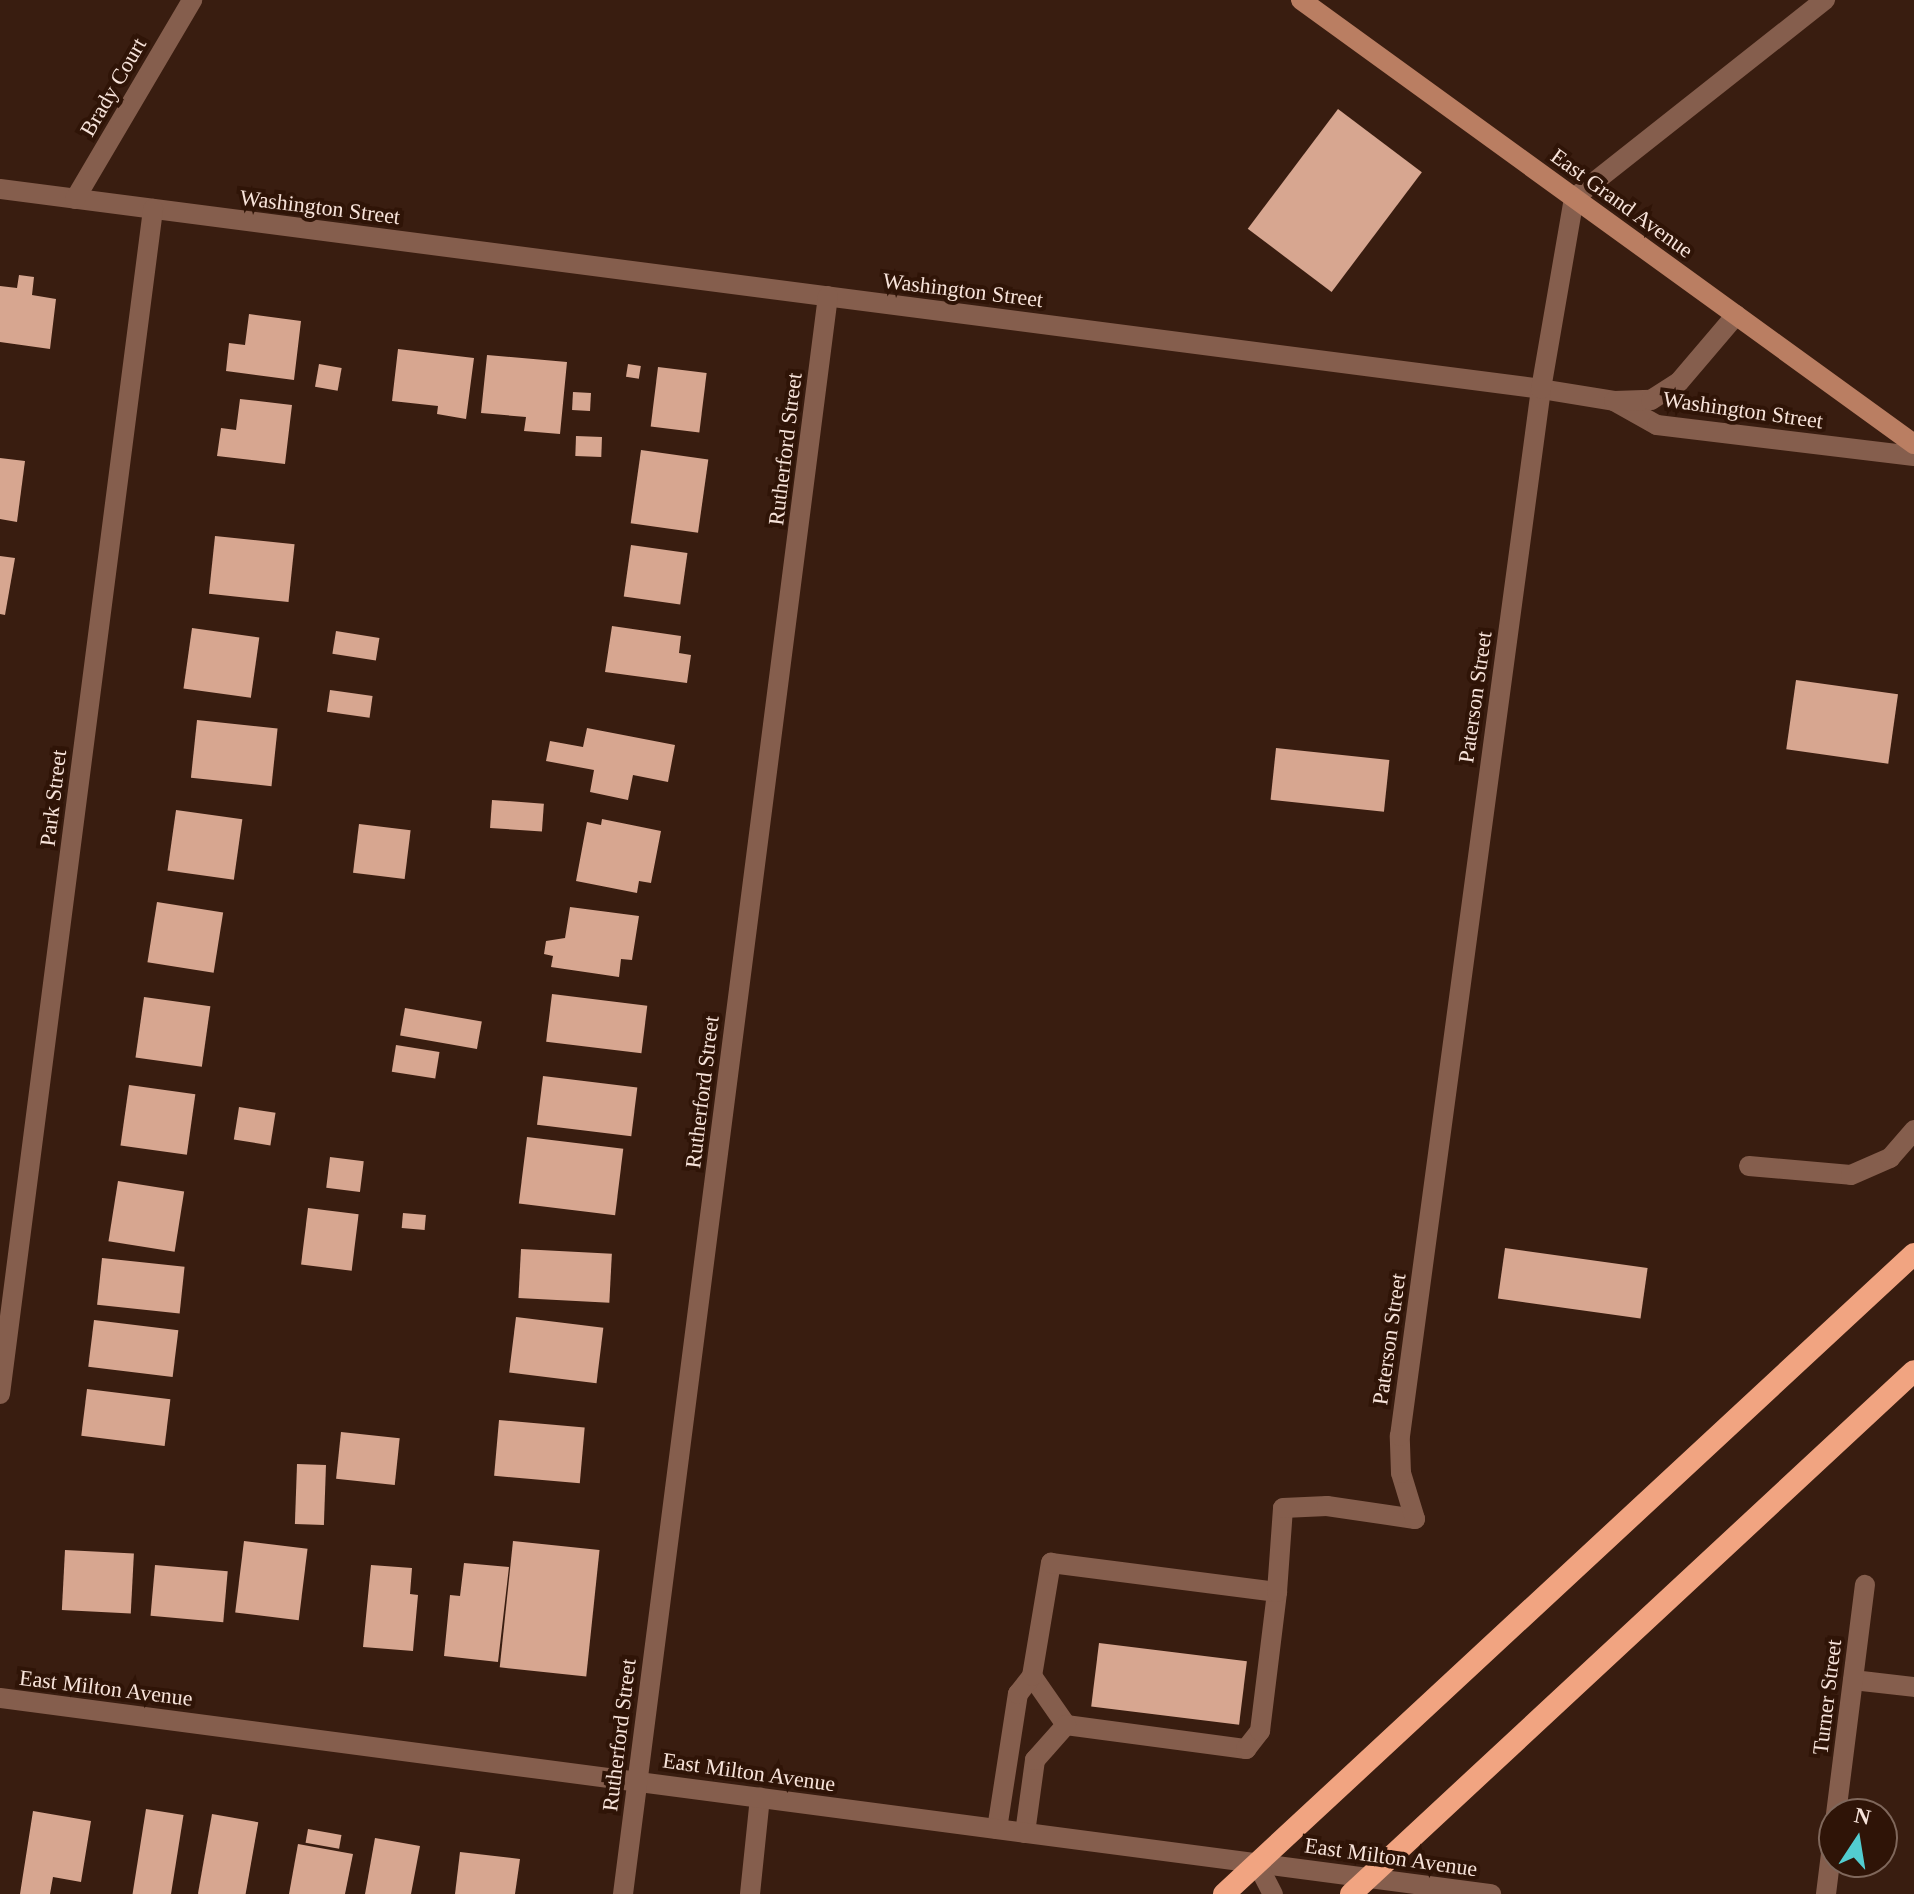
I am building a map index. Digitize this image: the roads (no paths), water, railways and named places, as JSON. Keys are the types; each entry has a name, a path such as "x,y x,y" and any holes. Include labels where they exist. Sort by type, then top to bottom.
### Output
{"highway":[{"path":"1224,1894 1914,1254"},
{"path":"1351,1894 1914,1371"}],"main road":[{"name":"East Grand Avenue","path":"1301,0 1914,444"}],"street":[{"name":"Brady Court","path":"75,199 192,0"},
{"path":"1574,198 1825,0"},
{"name":"Washington Street","path":"0,189 1541,389 1614,401 1657,425 1914,456"},
{"name":"Paterson Street","path":"1277,1592 1283,1508 1327,1506 1415,1519 1401,1473 1400,1436 1541,389 1574,198"},
{"name":"Park Street","path":"0,1394 153,209"},
{"name":"Rutherford Street","path":"623,1894 828,296"},
{"path":"1614,401 1651,400 1679,382 1736,315"},
{"path":"1749,1166 1851,1175 1890,1158 1914,1130"},
{"path":"997,1829 1018,1694 1032,1676 1051,1563 1277,1592 1260,1731 1246,1749 1066,1725 1032,1676"},
{"name":"Turner Street","path":"1838,1798 1865,1585"},
{"path":"1853,1680 1914,1687"},
{"name":"East Milton Avenue","path":"0,1698 1491,1894"},
{"path":"1025,1833 1035,1760 1066,1725"},
{"path":"750,1894 760,1798"},
{"path":"1257,1863 1273,1894"}]}
